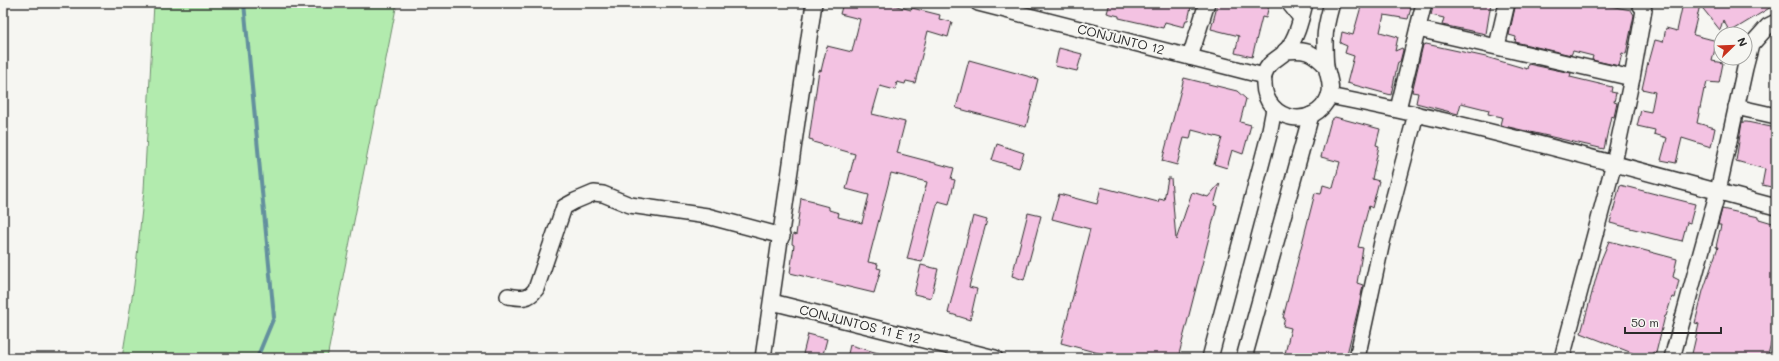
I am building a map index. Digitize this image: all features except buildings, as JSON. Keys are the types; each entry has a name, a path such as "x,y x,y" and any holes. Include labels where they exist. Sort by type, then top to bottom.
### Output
{"street":[{"path":"763,358 782,236 814,3"},
{"name":"CONJUNTO 12","path":"978,3 1264,76"},
{"path":"1190,57 1206,3"},
{"path":"1289,3 1301,18"},
{"path":"1305,3 1299,27 1285,51 1272,61 1264,76 1264,94 1274,109 1285,116 1298,118 1311,116 1322,108 1329,96 1331,86 1326,66 1325,38 1331,8 1341,3"},
{"path":"1398,109 1424,3"},
{"path":"1497,46 1507,3"},
{"path":"1562,358 1614,163 1646,5"},
{"path":"1672,358 1718,192 1736,107 1752,45 1768,26 1776,22"},
{"path":"1418,29 1632,78"},
{"path":"1285,51 1301,50 1308,52 1315,55 1326,66"},
{"path":"1329,96 1398,109 1614,163 1776,207"},
{"path":"1736,107 1776,116"},
{"path":"1210,358 1269,135 1274,109"},
{"path":"1357,358 1382,242 1416,114"},
{"path":"1244,358 1311,116"},
{"path":"508,296 525,298 532,295 536,289 564,207 594,194 603,194 630,205 707,216 782,236"},
{"name":"CONJUNTOS 11 E 12","path":"772,302 995,358"}],"green space":[{"path":"154,3 397,3 327,358 122,358 134,285 144,190"}],"waterway":[{"path":"244,3 274,317 257,358"}]}
